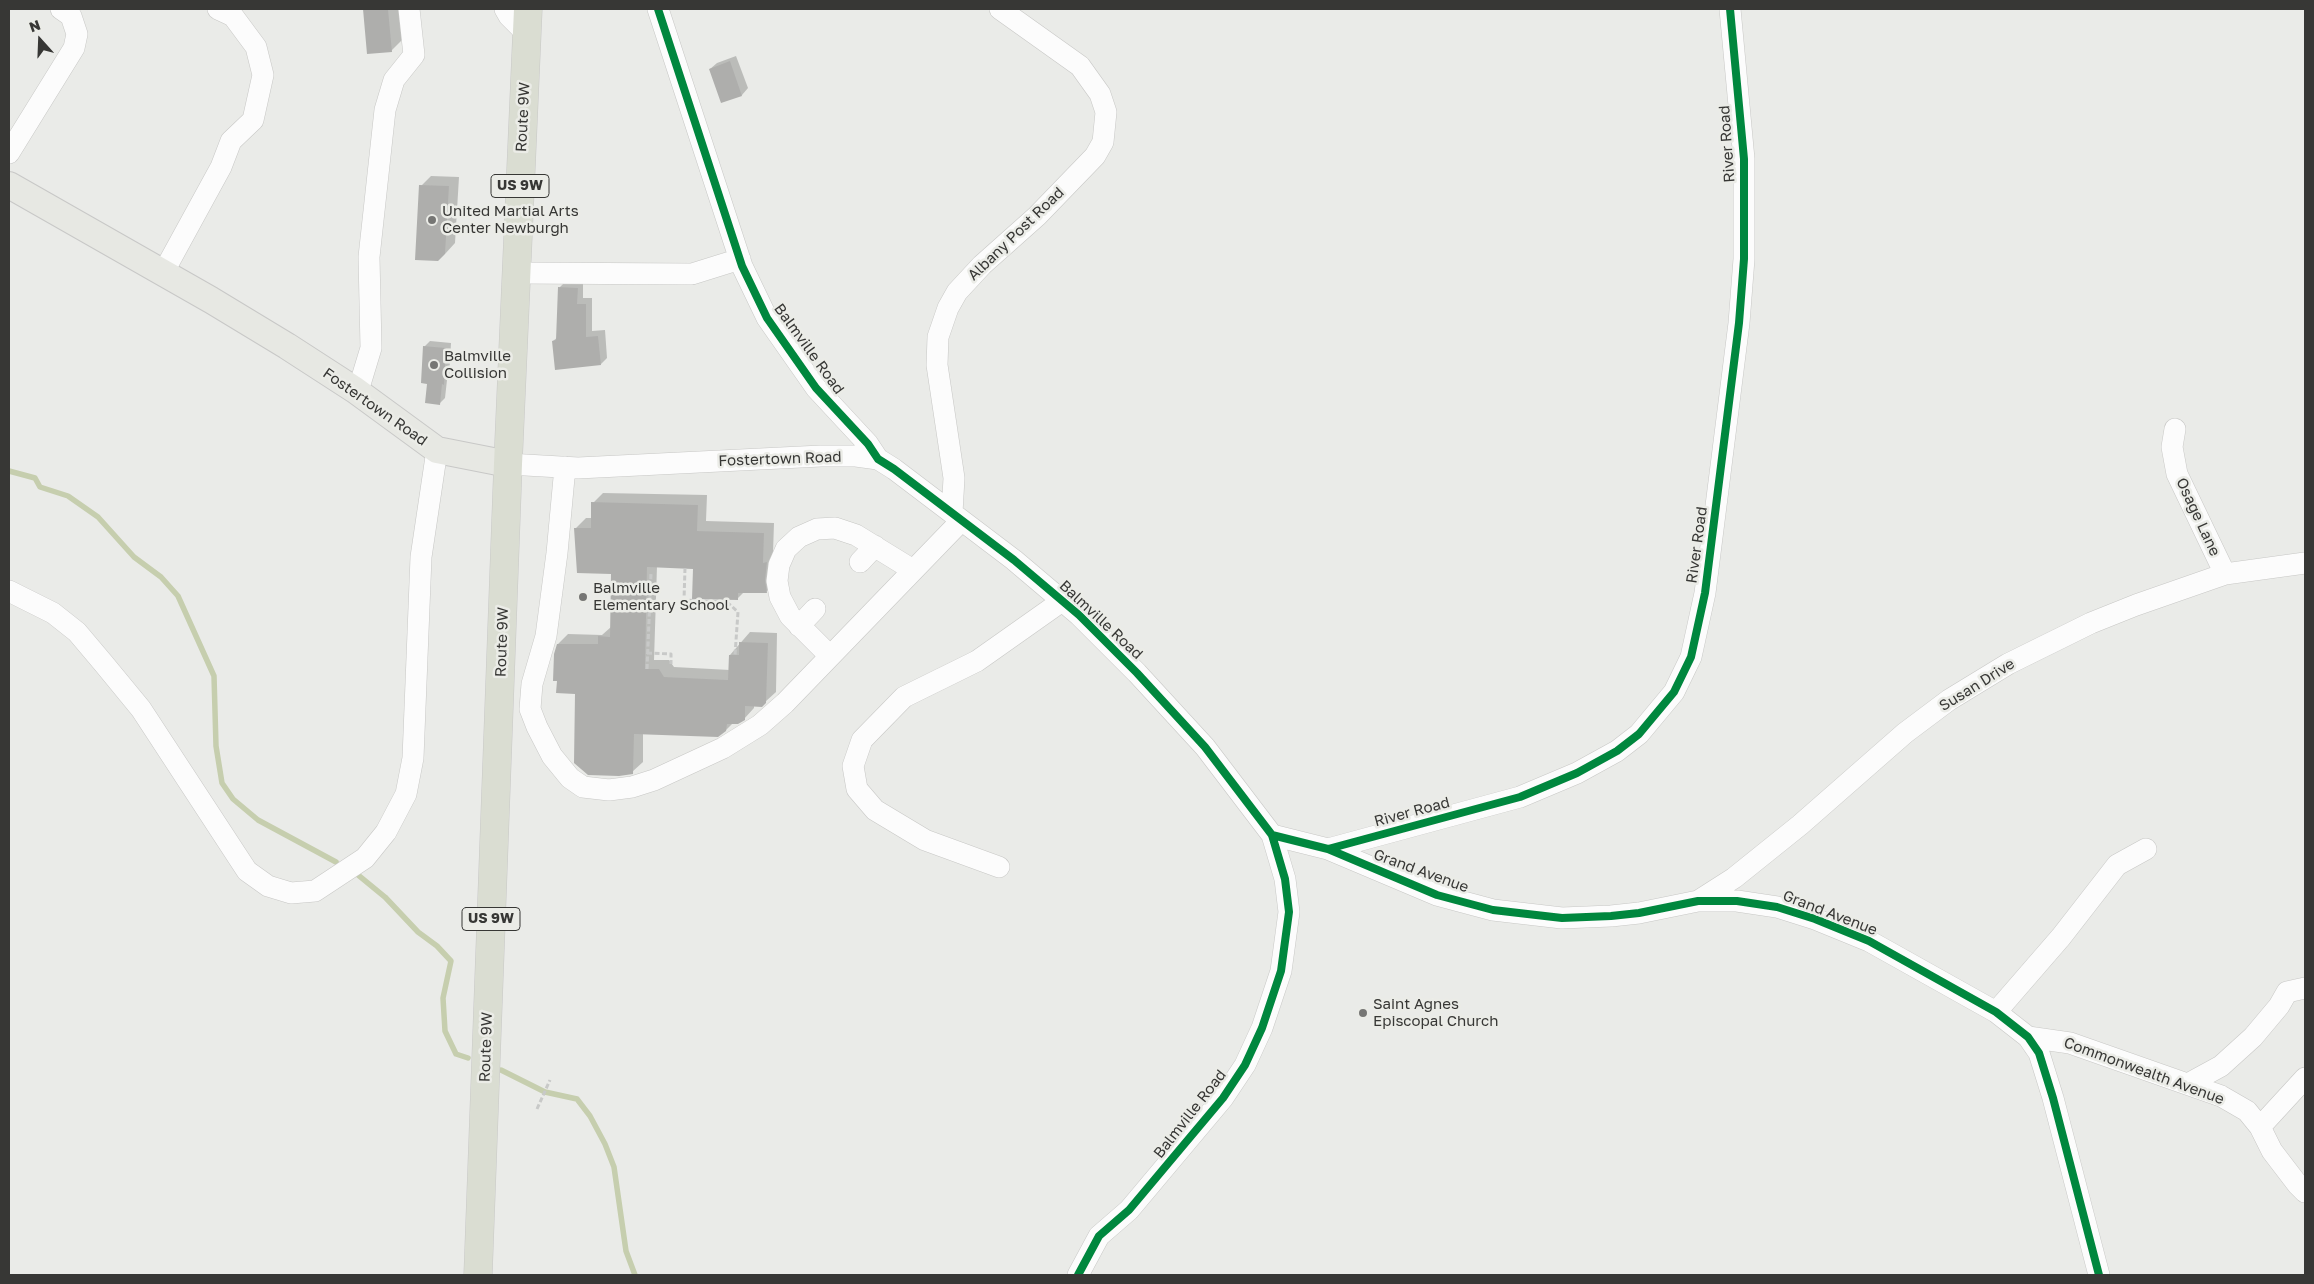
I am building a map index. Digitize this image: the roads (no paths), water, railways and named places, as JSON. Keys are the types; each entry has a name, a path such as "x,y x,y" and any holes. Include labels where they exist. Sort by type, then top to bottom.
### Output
{"highway":[{"name":"Route 9W","path":"478,1275 508,464 528,21"}],"main road":[{"name":"Fostertown Road","path":"9,185 279,341 355,390 437,450 508,464"}],"street":[{"path":"9,153 74,48 78,34 71,16 61,9"},
{"path":"355,390 361,381 371,348 369,257 385,110 394,80 414,55 409,9"},
{"path":"504,9 509,16 528,21"},
{"name":"Balmville Road","path":"658,9 740,260 767,318 816,388 868,444 878,459 1014,560 1062,601 1137,673 1205,747 1272,835 1285,878 1289,918 1282,972 1262,1028 1245,1065 1223,1098 1129,1210 1099,1236 1078,1275"},
{"name":"Albany Post Road","path":"956,517 954,478 937,365 938,337 948,308 957,292 982,266 1037,216 1095,156 1103,142 1106,112 1100,94 1080,66 1000,9"},
{"name":"River Road","path":"1328,849 1520,797 1577,773 1617,751 1638,734 1674,692 1691,657 1705,593 1739,323 1744,259 1744,159 1730,9"},
{"path":"162,272 221,167 231,142 253,120 263,75 256,47 229,11"},
{"path":"517,273 692,274 740,260"},
{"name":"Osage Lane","path":"2175,429 2172,447 2177,474 2225,574"},
{"path":"9,591 53,613 77,632 141,709 247,871 268,886 291,893 315,892 364,858 386,832 406,794 413,758 421,557 437,450"},
{"name":"Fostertown Road","path":"508,464 565,467 821,456 878,459"},
{"path":"565,467 557,554 546,636 532,684 530,709 552,756 570,778 583,787 609,790 632,787 654,780 723,748 760,725 785,703 913,570 956,517"},
{"path":"829,656 790,616 780,597 777,581 779,566 786,549 799,537 816,529 835,528 856,535 913,570"},
{"path":"860,562 875,546"},
{"name":"Susan Drive","path":"1698,901 1734,878 1800,825 1905,733 1958,695 2008,664 2091,623 2225,574 2305,563"},
{"path":"999,867 925,840 875,810 857,789 853,766 862,740 904,697 977,662 1062,601"},
{"path":"799,626 815,609"},
{"name":"Grand Avenue","path":"1272,835 1328,849 1437,895 1493,910 1562,918 1640,913 1698,901 1737,901 1777,907 1815,919 1869,941 1996,1012 2028,1036 2039,1053 2053,1098 2099,1275"},
{"path":"1996,1012 2061,937 2117,865 2146,849"},
{"path":"2188,1084 2221,1066 2253,1037 2279,1006 2286,992 2305,988"},
{"name":"Commonwealth Avenue","path":"2028,1036 2070,1043 2221,1096 2247,1111 2260,1127 2272,1151 2298,1186 2305,1192"},
{"path":"2260,1127 2305,1078"}],"waterway":[{"path":"9,471 35,478 40,487 68,496 98,517 134,557 161,577 178,596 214,676 216,746 222,783 233,799 258,820 336,862"},
{"path":"357,874 385,897 418,932 437,946 451,961 443,998 445,1031 456,1054 468,1058"},
{"path":"501,1070 545,1092 577,1099 590,1116 605,1144 614,1167 626,1251 635,1275"}],"place":[{"name":"United Martial Arts Center Newburgh","path":"432,220"},
{"name":"Balmville Collision","path":"434,365"},
{"name":"Balmville Elementary School","path":"583,597"},
{"name":"Saint Agnes Episcopal Church","path":"1363,1013"}]}
